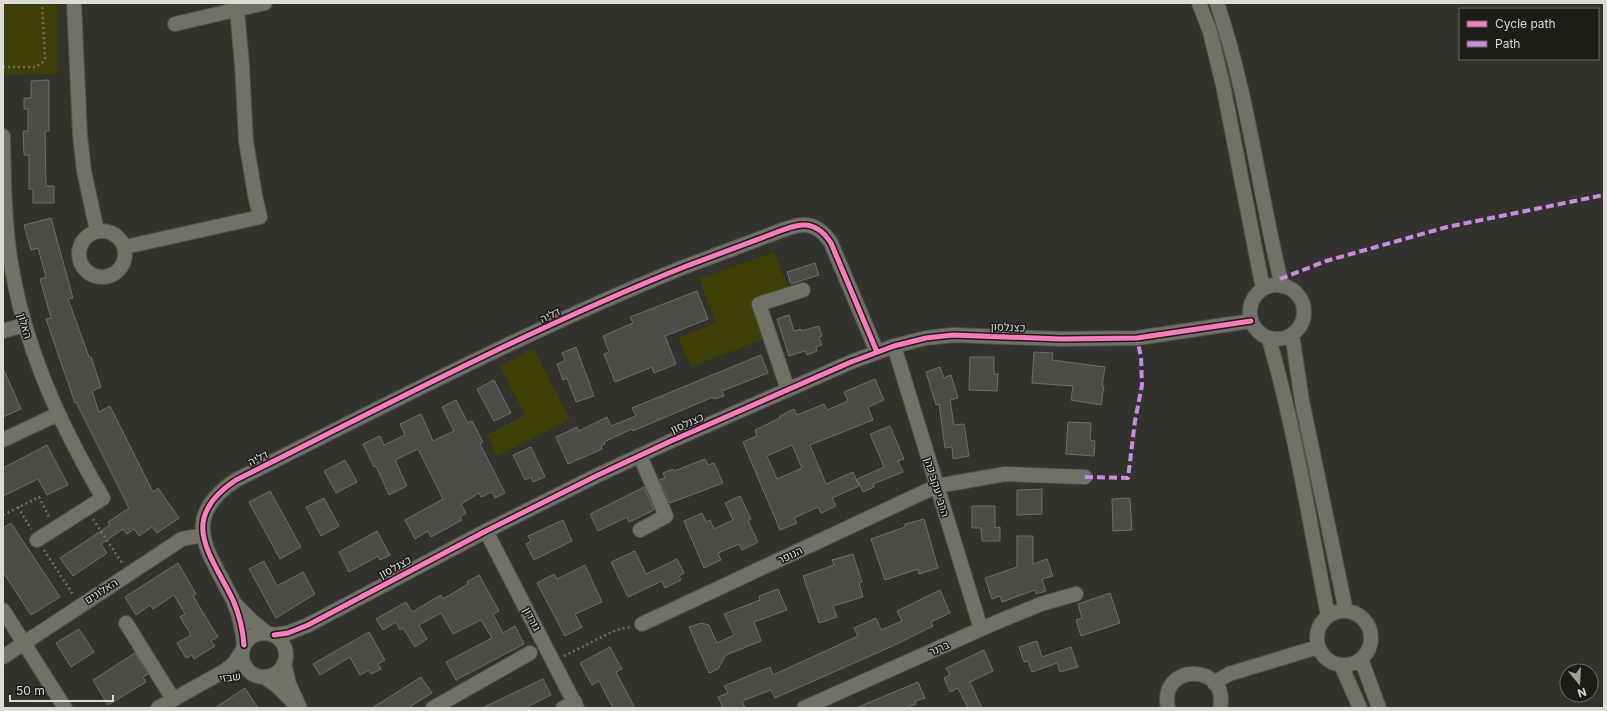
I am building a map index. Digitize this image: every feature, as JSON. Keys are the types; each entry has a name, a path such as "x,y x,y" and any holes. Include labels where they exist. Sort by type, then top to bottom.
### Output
{"street":[{"path":"74,3 80,135 83,164 97,231"},
{"path":"175,24 265,3"},
{"path":"1199,3 1210,32 1223,85 1263,289"},
{"path":"1217,3 1237,73 1264,210 1282,286"},
{"path":"125,247 260,217 254,196 246,141 242,65 237,10"},
{"name":"האלון","path":"3,136 5,233 24,325 37,364 58,414 78,455 103,498 37,540"},
{"name":"דליה","path":"203,534 203,523 207,507 218,493 236,480 463,367 592,306 700,260 794,226 812,226 821,231 828,238 877,352"},
{"path":"104,230 113,233 120,239 125,247 125,260 118,272 105,277 92,275 82,265 79,252 84,240 97,231 104,230"},
{"path":"1274,286 1282,286 1293,291 1302,304 1304,314 1298,329 1292,334 1280,339 1269,338 1256,330 1251,321 1250,306 1255,296 1263,289 1274,286"},
{"path":"788,390 759,304 803,290"},
{"name":"כצנלסון","path":"271,634 288,633 308,625 486,530 640,456 851,362 894,346 926,338 953,336 1062,339 1137,338 1251,321"},
{"path":"3,331 24,325"},
{"path":"1292,334 1302,401 1346,611"},
{"path":"1269,338 1279,372 1291,428 1328,616"},
{"name":"הרב יעקב כהן","path":"894,346 981,629"},
{"path":"3,440 58,414"},
{"path":"640,456 666,516 640,530"},
{"name":"הנופר","path":"642,624 937,486 1005,474 1085,477"},
{"name":"גורדון","path":"486,530 554,662 572,706"},
{"path":"203,534 212,562 234,602 241,625 243,648 242,658 244,665 248,670 259,675 281,690 299,708"},
{"name":"האלונים","path":"3,657 182,538 203,534"},
{"name":"ברנר","path":"804,708 981,629 1041,604 1076,594"},
{"path":"234,602 252,621 284,644 289,684 299,708"},
{"path":"3,610 65,708"},
{"path":"1346,611 1360,617 1370,630 1370,645 1361,659 1352,664 1340,665 1327,660 1318,647 1318,631 1322,622 1328,616 1335,612 1346,611"},
{"path":"126,623 173,699"},
{"name":"כצנלסון","path":"285,659 293,641 308,625"},
{"path":"243,648 254,635 260,633 271,634"},
{"path":"1214,683 1229,674 1318,647"},
{"name":"שבזי","path":"158,708 229,667 238,658 243,648"},
{"path":"433,708 452,703 530,653"},
{"path":"259,675 271,676 277,672 285,659"},
{"path":"1361,659 1379,708"},
{"path":"1340,665 1360,708"},
{"path":"1168,708 1167,698 1169,688 1180,677 1196,673 1206,676 1214,683 1220,692 1220,708"},
{"name":"שבזי","path":"206,681 222,676 259,675"}],"path":[{"path":"3,67 36,67 43,62 45,58 42,3"},
{"path":"3,515 39,497 55,528"},
{"path":"18,507 37,540 80,605"},
{"path":"86,509 128,573"},
{"path":"554,662 616,630 642,624"}],"shaded area":[{"path":"3,3 57,3 58,74 3,75"},
{"path":"774,252 789,291 751,304 763,339 691,367 678,338 716,323 699,279"},
{"path":"534,349 570,420 497,456 487,435 525,415 500,366"}],"building":[{"path":"49,80 49,131 45,131 46,186 54,186 54,203 33,203 33,189 29,189 29,155 24,155 23,131 28,131 28,109 24,109 24,98 31,98 31,81"},
{"path":"51,218 73,298 68,299 101,387 92,391 99,412 110,406 153,492 158,488 179,518 157,533 152,527 139,536 134,529 127,534 123,529 101,544 107,553 73,576 60,558 110,525 108,522 129,508 76,402 75,403 46,319 51,318 40,279 46,277 38,248 31,250 24,225"},
{"path":"815,263 819,275 791,284 787,272"},
{"path":"697,291 708,319 665,336 676,364 654,373 652,367 615,382 604,354 609,352 603,336 633,323 630,317"},
{"path":"789,315 794,331 801,329 801,331 819,326 822,336 819,337 822,345 816,347 817,351 807,355 805,351 789,356 777,319"},
{"path":"576,347 594,396 576,402 567,378 563,380 557,364 565,361 562,353"},
{"path":"1034,352 1053,353 1052,360 1105,367 1101,405 1071,400 1073,386 1032,383"},
{"path":"761,355 768,373 722,391 724,396 714,399 713,397 633,431 632,429 604,442 605,444 601,446 602,449 568,464 556,437 577,427 579,431 607,417 611,426 636,416 632,408"},
{"path":"970,357 994,357 994,374 998,374 997,391 969,390"},
{"path":"940,367 944,378 951,375 958,398 950,400 954,425 964,424 969,456 953,459 952,447 945,448 939,404 936,405 926,372"},
{"path":"3,368 21,409 3,417"},
{"path":"875,379 884,400 868,407 873,420 810,445 826,484 853,472 859,486 832,498 836,506 821,513 818,507 794,518 797,523 780,530 743,442 757,436 755,430 780,418 780,416 794,409 797,415 824,404 827,410 848,401 844,392","holes":["792,445 802,468 777,479 767,456"]},
{"path":"494,380 511,413 494,421 477,389"},
{"path":"456,400 468,423 472,421 483,442 480,444 505,493 495,498 492,492 481,497 479,493 461,504 466,513 460,517 462,520 431,537 428,531 415,539 405,520 443,499 418,449 395,460 407,486 389,495 376,466 374,467 363,444 380,436 384,445 405,435 400,424 421,414 433,441 454,431 442,407"},
{"path":"1068,422 1091,423 1090,440 1095,441 1094,456 1066,454"},
{"path":"890,426 904,459 898,461 903,472 873,484 874,487 863,492 857,479 884,467 870,434"},
{"path":"47,445 68,485 47,495 38,479 3,496 3,468"},
{"path":"531,447 545,477 533,482 531,477 525,480 513,455"},
{"path":"705,459 708,465 714,463 723,483 670,503 659,480 665,478 663,473 673,469 674,471"},
{"path":"345,460 357,482 336,493 324,471"},
{"path":"644,487 654,510 629,522 627,517 598,531 590,514"},
{"path":"1042,489 1042,514 1017,515 1017,490"},
{"path":"270,491 301,547 280,559 249,502"},
{"path":"740,496 751,519 748,521 758,542 742,550 739,544 718,553 721,560 704,568 684,521 702,513 706,522 710,520 714,529 733,520 725,503"},
{"path":"324,498 339,526 321,536 306,507"},
{"path":"1130,498 1132,530 1113,531 1112,499"},
{"path":"972,506 995,506 995,528 1000,527 1000,541 982,541 981,528 972,528"},
{"path":"924,519 938,568 919,574 918,569 885,580 871,539 905,527 905,524"},
{"path":"563,520 572,541 534,560 526,544 531,541 528,536"},
{"path":"11,523 60,597 31,615 3,572 3,528"},
{"path":"377,531 390,555 380,560 378,556 349,572 339,552"},
{"path":"1017,536 1033,536 1033,564 1047,559 1053,576 1042,579 1046,591 1036,594 1035,590 1002,602 1000,596 992,599 985,578 1017,567"},
{"path":"635,551 646,574 677,559 684,573 679,576 681,580 665,588 662,581 628,597 611,562"},
{"path":"853,554 862,582 859,583 863,597 833,606 837,617 819,623 803,576 834,565 832,560"},
{"path":"264,561 277,586 303,572 315,594 276,618 249,569"},
{"path":"178,563 196,594 193,596 218,637 211,641 215,646 194,659 192,655 186,658 177,643 191,635 180,617 185,614 174,595 153,609 150,605 136,615 125,597"},
{"path":"585,565 602,602 575,614 582,627 565,636 537,583 554,574 557,579"},
{"path":"479,575 499,611 493,614 503,633 515,626 524,644 456,680 446,662 492,638 481,620 453,634 441,613 419,625 427,639 415,647 403,628 400,630 396,622 383,630 376,619 406,602 412,612 441,595 443,599 468,584 467,582"},
{"path":"778,589 787,610 754,622 761,641 726,655 718,669 709,673 689,627 701,623 709,625 717,643 734,635 724,614 760,600 759,596"},
{"path":"940,590 950,613 931,622 933,626 895,645 775,698 771,690 742,701 745,708 723,708 718,697 728,693 724,686 770,667 773,675 858,636 854,628 876,618 881,630 902,621 897,611"},
{"path":"1110,593 1120,623 1081,636 1076,620 1082,618 1078,604"},
{"path":"79,629 94,652 71,667 56,643"},
{"path":"369,632 385,660 378,664 381,669 371,674 369,670 360,675 350,657 320,675 313,664"},
{"path":"1037,641 1042,657 1071,647 1078,667 1060,672 1057,663 1032,672 1028,661 1024,662 1019,647"},
{"path":"610,647 622,669 616,672 635,708 613,708 599,681 592,685 580,663"},
{"path":"984,650 993,671 970,682 982,708 968,708 958,688 950,692 944,678 950,675 946,668"},
{"path":"135,653 148,674 143,677 146,682 108,705 93,680"},
{"path":"421,677 432,693 408,708 372,708"},
{"path":"543,679 551,695 525,708 482,708"},
{"path":"918,682 925,698 915,701 916,704 905,708 856,708"},
{"path":"245,688 258,708 215,708"}],"marked path":[{"path":"1280,279 1326,261 1447,227 1604,195"},
{"path":"1085,477 1128,478 1135,421 1142,385 1141,357 1137,338"}],"cycle path":[{"path":"244,645 242,628 235,605 208,552 204,537 203,523 207,509 218,494 236,480 402,396 570,316 684,267 787,228 807,225 815,227 825,235 831,243 877,352"},
{"path":"274,635 288,633 308,625 486,531 596,476 671,441 851,362 894,346 926,338 953,335 1061,339 1137,338 1251,321"}]}
